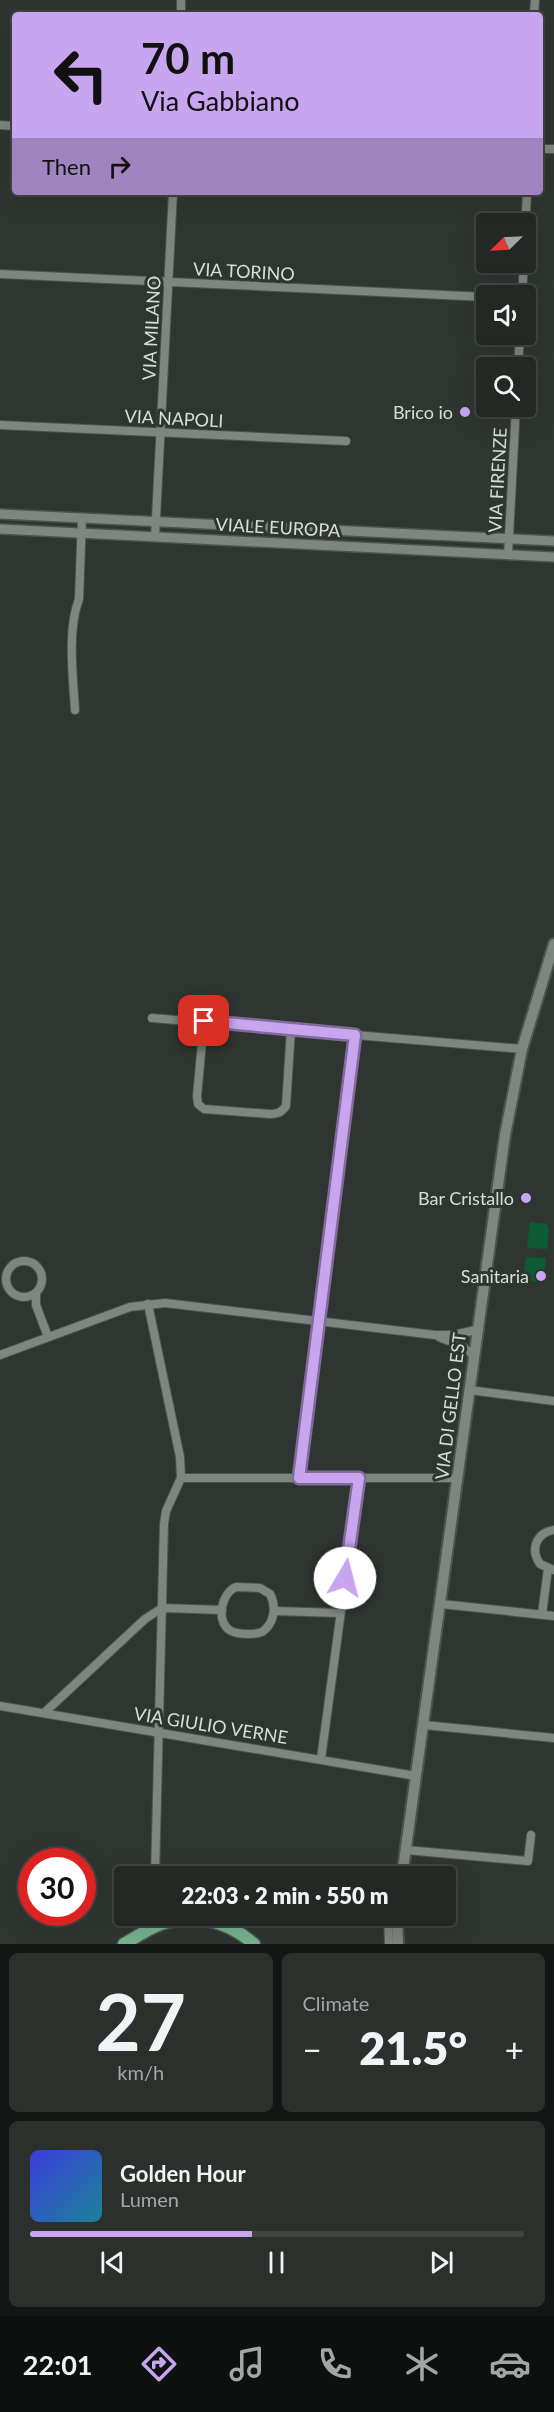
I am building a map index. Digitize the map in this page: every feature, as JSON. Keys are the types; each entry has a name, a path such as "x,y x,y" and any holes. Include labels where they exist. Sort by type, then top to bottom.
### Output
{"highway":[{"path":"123,1944 159,1925 183,1919 209,1920 236,1930 254,1944"},
{"path":"136,1944 148,1931"}],"main road":[{"name":"VIA DI GELLO EST","path":"404,1866 441,1604 476,1330 505,1135 522,1049 554,944"},
{"path":"397,1926 398,1944"}],"street":[{"name":"VIA MILANO","path":"155,537 173,195"},
{"path":"526,213 527,195"},
{"name":"VIA TORINO","path":"0,274 476,297"},
{"name":"VIA FIRENZE","path":"508,555 515,417"},
{"name":"VIA NAPOLI","path":"0,425 346,441"},
{"name":"VIALE EUROPA","path":"0,513 554,541"},
{"path":"75,710 72,652 75,609 79,599 82,518"},
{"name":"VIALE EUROPA","path":"0,529 82,535 554,557"},
{"path":"152,1017 522,1049"},
{"path":"204,1021 197,1096 198,1104 204,1109 270,1114 283,1110 286,1106 291,1029"},
{"path":"299,1478 355,1035"},
{"path":"36,1305 13,1294 6,1283 8,1271 17,1262 29,1261 39,1268 42,1283 36,1293 36,1305 48,1337"},
{"path":"25,1298 36,1293"},
{"path":"148,1304 177,1439 181,1478 164,1517 157,1866"},
{"path":"0,1355 130,1307 148,1304 179,1304 435,1335 453,1335 476,1330"},
{"path":"435,1335 454,1342 473,1355"},
{"path":"469,1390 554,1401"},
{"path":"181,1478 457,1478"},
{"path":"321,1759 359,1478"},
{"path":"542,1614 551,1570 536,1558 535,1546 541,1535 554,1530"},
{"path":"236,1587 266,1590 273,1599 274,1611 267,1629 258,1634 230,1631 224,1622 222,1610 226,1593 236,1587"},
{"path":"441,1604 554,1616"},
{"path":"44,1713 145,1619 162,1608 222,1610"},
{"path":"274,1611 340,1613"},
{"name":"VIA GIULIO VERNE","path":"0,1706 416,1776"},
{"path":"424,1725 554,1738"},
{"path":"406,1850 528,1861 531,1835"},
{"path":"388,1926 389,1944"}],"green space":[{"path":"530,1222 547,1224 549,1229 547,1249 527,1248"},
{"path":"526,1257 546,1258 543,1282 523,1281"}],"place":[{"name":"Brico io","path":"465,412"},
{"name":"Bar Cristallo","path":"526,1198"},
{"name":"Sanitaria","path":"541,1276"}],"route":[{"path":"204,1021 355,1035 299,1478 359,1478 345,1578"}]}
